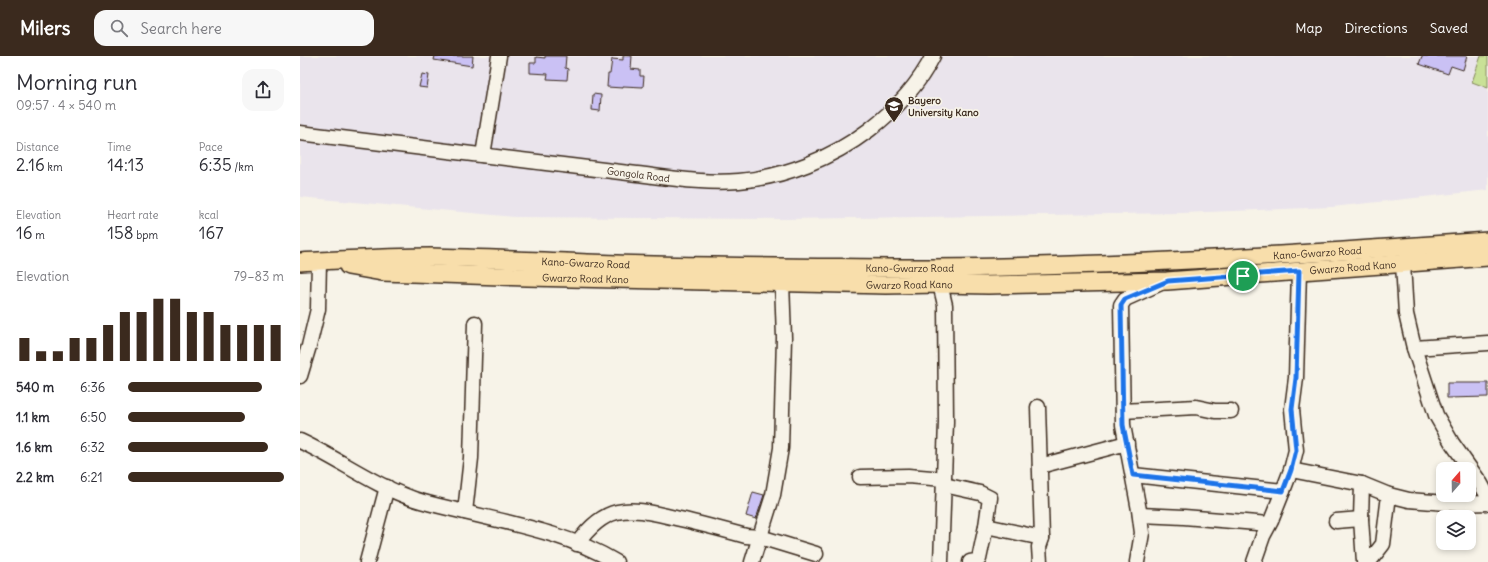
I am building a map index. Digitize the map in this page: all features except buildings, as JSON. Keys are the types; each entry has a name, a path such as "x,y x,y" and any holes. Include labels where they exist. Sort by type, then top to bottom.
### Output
{"main road":[{"name":"Kano-Gwarzo Road","path":"300,262 431,257 687,265 904,268 1055,266 1168,262 1488,241"},
{"name":"Gwarzo Road Kano","path":"325,261 352,268 382,272 528,277 886,285 1004,285 1168,281 1488,257"}],"street":[{"path":"483,155 499,56"},
{"name":"Gongola Road","path":"300,133 683,179 715,182 739,181 762,178 814,161 837,151 859,137 888,116 910,92 926,71 933,56"},
{"path":"300,376 305,345 318,309 325,261"},
{"path":"1403,264 1406,314 1414,348 1436,415 1452,443 1481,484 1488,497"},
{"path":"1254,562 1263,536 1291,470 1296,450 1292,409 1296,378 1299,271"},
{"path":"1137,562 1142,533 1123,425 1121,305 1125,299 1168,281"},
{"path":"752,562 773,495 780,463 782,442 784,338 782,282"},
{"path":"940,284 945,305 946,422 942,562"},
{"path":"465,512 471,458 475,323"},
{"path":"1414,348 1488,343"},
{"path":"1038,407 1042,538 1039,547 1040,562"},
{"path":"1123,411 1196,407 1215,411 1231,410"},
{"path":"300,442 312,447 363,476 414,499 551,534 589,548 616,562"},
{"path":"1040,466 1127,443"},
{"path":"1291,470 1362,484 1389,495 1409,500 1458,504 1488,503"},
{"path":"860,477 882,475 908,476 944,482 980,493 990,498 979,559 970,562"},
{"path":"1133,475 1283,491"},
{"path":"1362,484 1361,519 1364,562"},
{"path":"368,562 387,488"},
{"path":"1370,562 1383,544 1389,495"},
{"path":"577,544 584,534 602,518 617,512 634,510 651,512 746,536 760,537 816,554"},
{"path":"1140,515 1269,524"},
{"path":"1336,521 1361,519"},
{"path":"986,526 1042,538"}],"shaded area":[{"name":"Bayero University Kano","path":"300,56 1488,56 1488,190 1332,207 1182,213 784,219 515,217 300,197"}],"green space":[{"path":"1481,56 1488,56 1488,88 1472,82"}],"place":[{"name":"Bayero University Kano","path":"894,123"}],"route":[{"path":"1299,271 1296,378 1292,409 1296,450 1291,470 1283,491 1133,475 1123,425 1121,305 1125,299 1168,281 1243,276 1299,271"}]}
